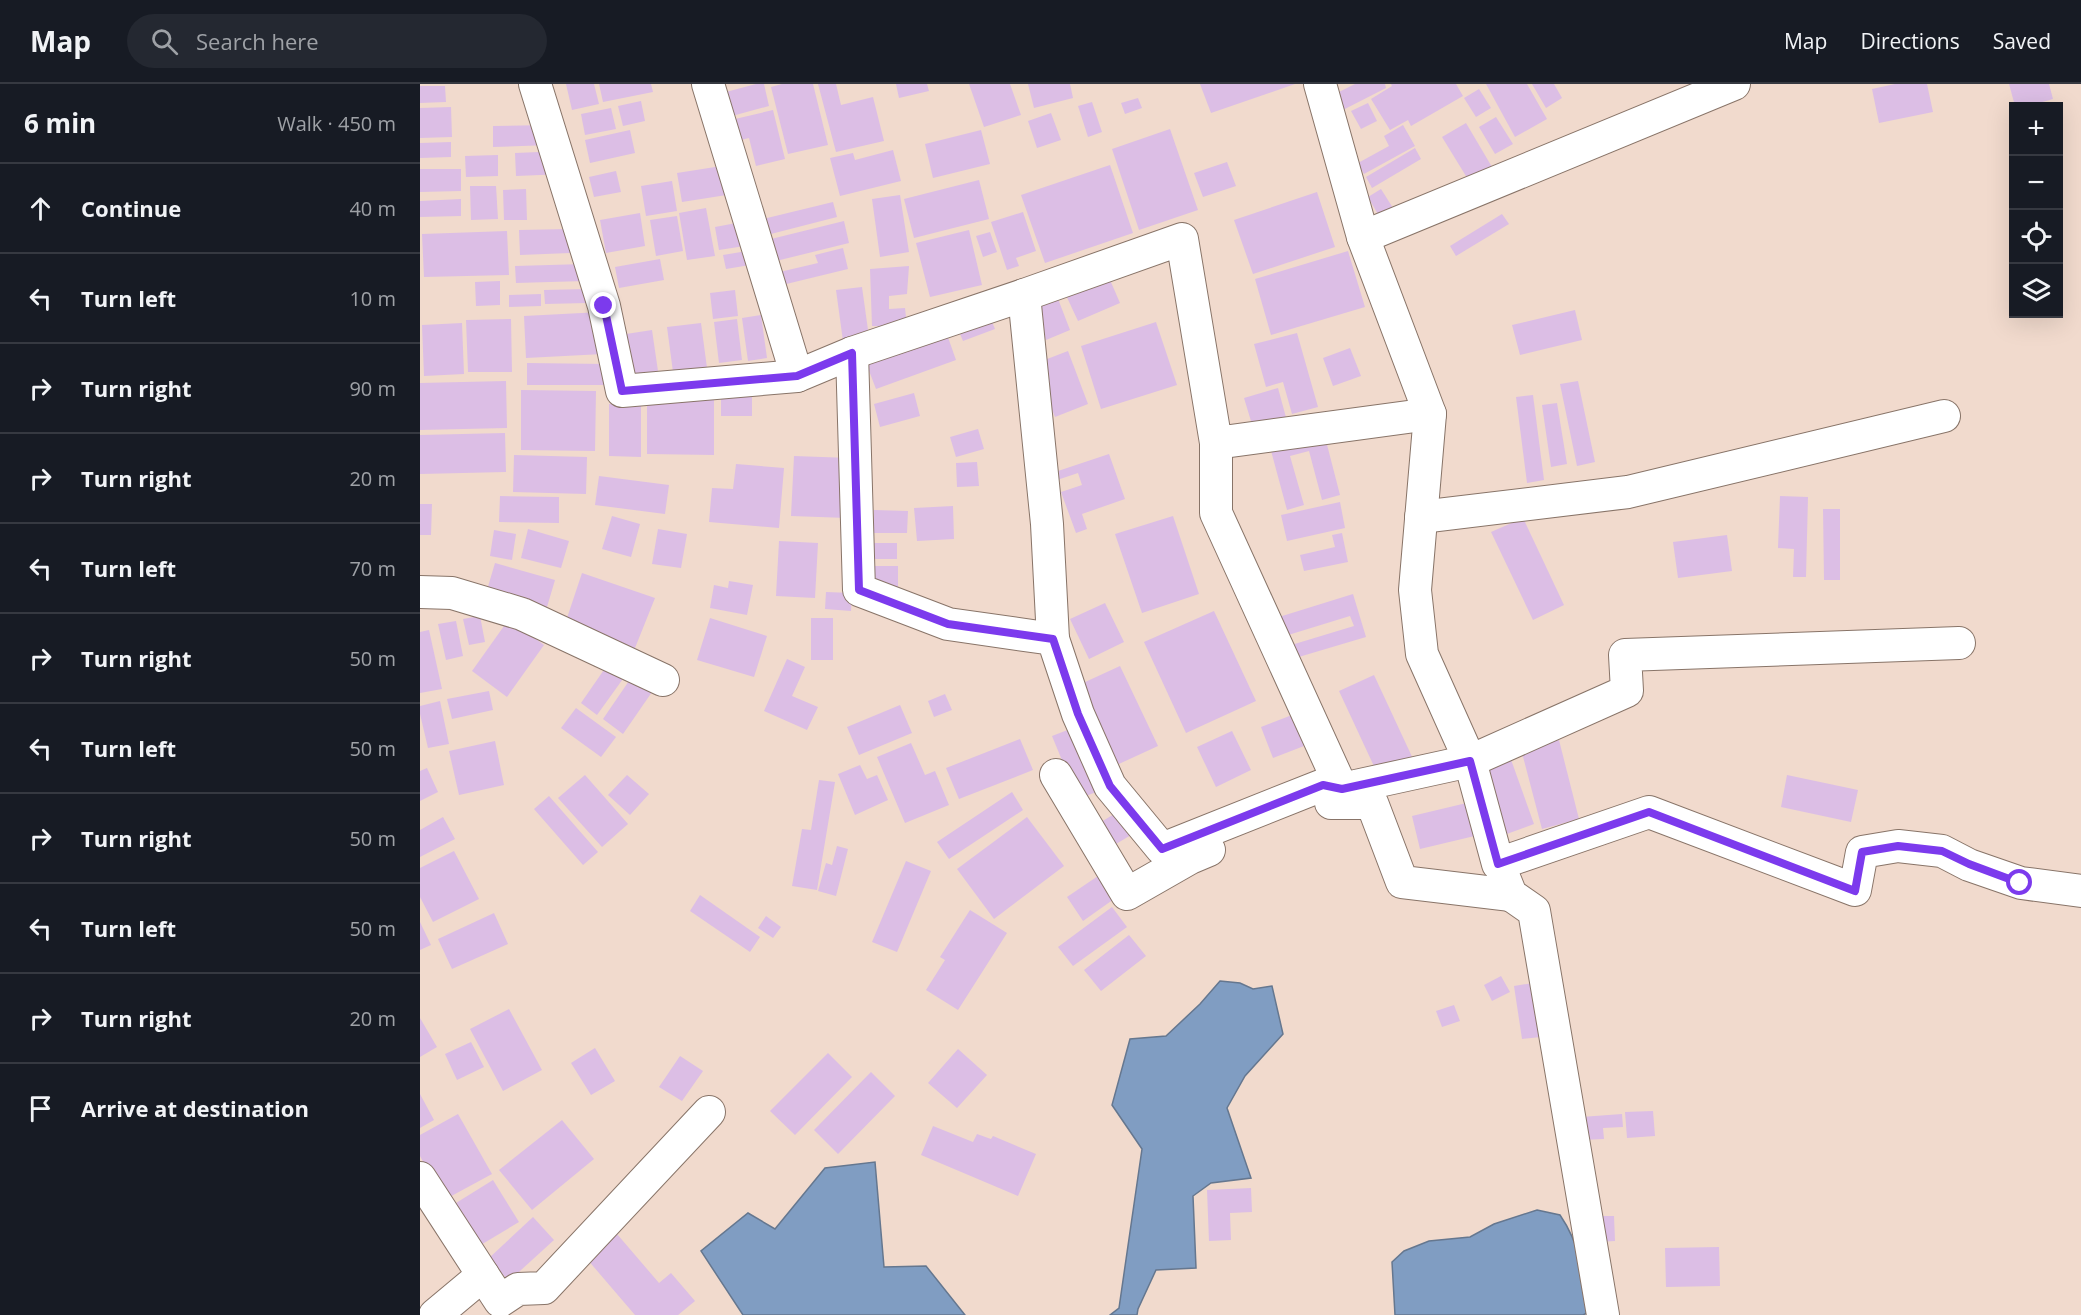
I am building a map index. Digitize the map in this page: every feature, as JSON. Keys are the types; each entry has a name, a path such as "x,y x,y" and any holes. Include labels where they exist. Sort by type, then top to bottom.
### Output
{"street":[{"path":"535,84 604,306 622,391 797,376 852,353 1024,296 1182,239 1216,442 1216,513 1342,789"},
{"path":"708,84 797,376"},
{"path":"1320,84 1363,237 1430,414 1415,590 1422,654 1470,761 1498,864 1511,895"},
{"path":"1363,237 1734,84"},
{"path":"1024,296 1047,524 1053,639 1078,714 1110,786 1162,849 1323,785 1342,789 1470,761 1627,691 1625,655 1959,643"},
{"path":"852,353 859,590 948,624 1053,639"},
{"path":"1216,442 1430,414"},
{"path":"1421,517 1628,492 1944,416"},
{"path":"420,592 452,594 522,614 663,680"},
{"path":"1056,775 1127,894 1190,858 1322,803 1372,803 1402,882 1511,895 1534,911 1603,1315"},
{"path":"1498,864 1649,812 1855,891 1862,852 1898,846 1942,851 2020,883 2081,891"},
{"path":"420,1178 500,1301 518,1289 544,1288 709,1112"},
{"path":"435,1315 483,1275"}],"water":[{"path":"1220,981 1240,983 1253,989 1272,986 1283,1034 1245,1076 1227,1108 1251,1178 1211,1183 1193,1196 1196,1268 1156,1270 1137,1315 1110,1315 1119,1308 1142,1149 1112,1105 1130,1039 1166,1036 1200,1004"},
{"path":"875,1162 884,1267 926,1266 965,1315 743,1315 701,1251 748,1213 775,1229 825,1168"},
{"path":"1537,1210 1560,1215 1567,1226 1577,1249 1586,1286 1589,1312 1583,1315 1395,1315 1392,1262 1404,1251 1429,1241 1470,1237 1494,1224"}],"building":[{"path":"566,84 594,84 599,104 572,110"},
{"path":"599,84 651,84 653,92 603,102"},
{"path":"764,84 769,106 732,116 726,92"},
{"path":"782,84 813,84 828,145 788,154 771,87"},
{"path":"818,84 836,84 841,105 873,97 884,141 836,152"},
{"path":"896,84 927,84 929,91 899,98"},
{"path":"969,84 1010,84 1021,115 984,127"},
{"path":"1028,84 1070,84 1073,98 1034,108"},
{"path":"1200,84 1295,84 1211,113"},
{"path":"1355,84 1385,84 1386,88 1337,113 1329,97"},
{"path":"1391,84 1456,84 1463,96 1411,126 1408,120 1390,130 1371,99 1392,86"},
{"path":"1486,84 1527,84 1547,119 1515,137"},
{"path":"1532,84 1554,84 1562,98 1546,108"},
{"path":"1895,84 1927,84 1933,112 1879,123 1872,89"},
{"path":"2009,84 2049,84 2053,99 2042,102 2014,102"},
{"path":"420,86 445,86 446,102 420,103"},
{"path":"1479,89 1491,108 1476,117 1464,98"},
{"path":"1138,98 1142,108 1125,114 1121,103"},
{"path":"641,101 645,121 623,126 618,106"},
{"path":"1092,102 1102,132 1088,137 1078,106"},
{"path":"1368,103 1377,121 1361,129 1351,111"},
{"path":"451,107 452,137 420,138 420,108"},
{"path":"611,108 616,129 585,135 581,114"},
{"path":"773,110 785,159 756,166 749,138 741,140 735,119"},
{"path":"1051,113 1061,140 1037,148 1028,121"},
{"path":"1496,117 1513,144 1495,154 1479,127"},
{"path":"1466,123 1492,167 1469,181 1442,137"},
{"path":"549,125 550,145 493,147 493,126"},
{"path":"1403,125 1415,146 1364,174 1358,163 1389,146 1384,136"},
{"path":"1170,129 1198,210 1139,230 1112,149"},
{"path":"630,130 635,153 590,163 585,140"},
{"path":"981,130 990,164 933,178 925,144"},
{"path":"451,142 451,157 420,158 420,143"},
{"path":"1415,148 1421,159 1372,188 1366,177"},
{"path":"893,150 901,181 840,196 830,158 853,153 855,160"},
{"path":"564,151 565,174 516,176 515,153"},
{"path":"498,155 498,176 466,177 465,156"},
{"path":"1227,162 1236,186 1203,197 1194,173"},
{"path":"728,165 733,194 682,202 677,173"},
{"path":"1110,165 1133,233 1045,263 1021,195"},
{"path":"420,169 461,169 461,191 420,192"},
{"path":"616,171 621,192 594,197 589,177"},
{"path":"979,180 989,219 914,238 904,199"},
{"path":"672,181 677,211 646,216 641,186"},
{"path":"470,186 496,186 498,219 471,220"},
{"path":"526,189 527,220 504,220 503,190"},
{"path":"1381,189 1393,208 1379,216 1368,197"},
{"path":"1317,192 1335,247 1253,274 1234,220"},
{"path":"900,195 909,252 880,257 872,199"},
{"path":"461,199 461,216 420,217 420,201"},
{"path":"833,202 837,217 763,236 759,220"},
{"path":"706,208 715,256 687,260 679,213"},
{"path":"1023,212 1036,251 1016,258 1019,266 1007,270 991,222"},
{"path":"640,213 645,246 606,253 600,220"},
{"path":"1502,214 1509,224 1456,256 1450,246"},
{"path":"677,216 683,251 656,256 650,220"},
{"path":"747,221 751,245 719,250 715,227"},
{"path":"844,221 849,243 772,262 767,240"},
{"path":"569,229 570,253 520,255 519,230"},
{"path":"969,230 982,285 930,297 916,243"},
{"path":"507,231 509,275 424,277 422,234"},
{"path":"990,232 997,252 983,257 976,236"},
{"path":"843,248 848,269 774,287 771,274 818,263 815,255"},
{"path":"753,250 756,264 726,269 723,255"},
{"path":"1348,251 1365,307 1271,335 1255,279"},
{"path":"660,259 664,280 619,288 615,267"},
{"path":"584,264 585,281 516,283 515,266"},
{"path":"909,266 907,294 889,296 889,309 905,308 907,327 872,326 870,269"},
{"path":"1107,273 1120,303 1078,321 1064,291"},
{"path":"500,281 500,305 476,306 475,282"},
{"path":"862,287 869,337 843,341 836,290"},
{"path":"586,289 587,303 545,304 544,290"},
{"path":"735,290 738,316 713,319 710,293"},
{"path":"1055,291 1070,330 1046,340 1031,299"},
{"path":"541,294 541,306 509,307 509,295"},
{"path":"987,310 995,329 963,341 955,322"},
{"path":"1575,310 1582,340 1520,355 1512,325"},
{"path":"601,312 603,354 526,358 524,316"},
{"path":"761,315 767,358 748,361 742,318"},
{"path":"511,319 512,372 468,372 466,320"},
{"path":"737,319 742,360 719,363 714,322"},
{"path":"1156,322 1177,385 1101,409 1081,346"},
{"path":"462,323 464,374 424,376 422,325"},
{"path":"701,323 707,368 673,372 667,327"},
{"path":"944,326 956,360 876,389 863,355"},
{"path":"652,330 659,378 632,381 626,334"},
{"path":"1297,333 1318,407 1292,414 1283,382 1266,387 1254,344"},
{"path":"1350,348 1361,376 1333,386 1323,358"},
{"path":"1068,351 1088,404 1055,417 1034,364"},
{"path":"527,363 607,364 607,385 527,385"},
{"path":"506,381 507,428 420,430 420,383"},
{"path":"1578,381 1595,462 1577,466 1560,384"},
{"path":"721,388 752,388 752,416 721,416"},
{"path":"1278,388 1287,421 1254,431 1244,398"},
{"path":"521,390 596,391 595,451 521,450"},
{"path":"914,393 920,416 880,427 874,404"},
{"path":"1533,395 1544,480 1527,483 1516,397"},
{"path":"647,399 714,400 714,455 647,454"},
{"path":"1557,403 1567,464 1551,467 1542,405"},
{"path":"609,404 641,404 641,457 609,456"},
{"path":"978,429 984,449 956,457 950,437"},
{"path":"505,433 506,472 420,474 420,435"},
{"path":"1324,433 1340,495 1322,500 1309,451 1290,456 1304,505 1287,510 1270,447"},
{"path":"1109,454 1125,499 1082,514 1087,529 1076,533 1061,492 1082,485 1078,473 1057,480 1055,472"},
{"path":"514,455 587,457 586,494 513,492"},
{"path":"794,456 850,458 847,518 791,516"},
{"path":"977,462 979,486 957,487 956,463"},
{"path":"736,464 784,468 779,528 709,522 712,488 733,489"},
{"path":"599,476 669,485 665,514 595,505"},
{"path":"500,496 559,497 559,523 499,522"},
{"path":"1780,496 1808,497 1806,577 1793,577 1794,549 1778,548"},
{"path":"1340,502 1345,528 1287,541 1281,515"},
{"path":"420,504 432,504 431,535 420,535"},
{"path":"953,506 954,539 917,541 914,508"},
{"path":"1823,509 1840,509 1840,580 1824,580"},
{"path":"874,510 908,511 907,533 874,533"},
{"path":"612,516 640,524 631,557 602,549"},
{"path":"1173,516 1199,594 1142,613 1115,534"},
{"path":"1523,518 1564,605 1533,620 1491,532"},
{"path":"528,529 569,541 561,568 521,558"},
{"path":"658,529 687,534 681,568 652,564"},
{"path":"494,530 516,534 512,560 490,556"},
{"path":"1342,533 1348,562 1304,571 1300,555 1335,547 1332,535"},
{"path":"1727,535 1732,571 1678,578 1673,542"},
{"path":"779,541 818,543 815,598 776,596"},
{"path":"871,543 897,543 897,559 871,559"},
{"path":"495,563 555,580 547,607 487,590"},
{"path":"874,566 898,566 898,590 875,590"},
{"path":"582,573 655,598 633,653 567,618"},
{"path":"729,581 753,585 747,615 710,608 714,585 728,588"},
{"path":"826,592 852,593 851,611 825,609"},
{"path":"1353,594 1366,637 1292,659 1288,646 1354,626 1350,616 1285,636 1279,617"},
{"path":"1105,603 1124,642 1089,659 1070,619"},
{"path":"1214,611 1256,701 1186,733 1144,642"},
{"path":"480,616 485,642 469,645 463,619"},
{"path":"710,618 767,636 754,677 697,660"},
{"path":"811,618 833,618 833,660 811,660"},
{"path":"509,619 544,645 507,697 472,671"},
{"path":"456,621 463,656 446,660 438,624"},
{"path":"429,630 442,689 420,693 420,632"},
{"path":"787,659 805,667 792,696 818,707 807,730 764,711"},
{"path":"608,664 625,676 597,715 581,703"},
{"path":"1120,666 1158,746 1108,769 1078,705 1091,699 1083,683"},
{"path":"1374,675 1414,761 1379,777 1339,691"},
{"path":"631,678 652,692 623,734 603,719"},
{"path":"489,691 493,710 452,719 447,699"},
{"path":"945,694 952,710 934,717 928,701"},
{"path":"440,701 449,744 428,748 420,706"},
{"path":"900,705 912,733 859,755 847,727"},
{"path":"576,708 616,737 601,757 561,728"},
{"path":"1292,715 1304,746 1273,758 1261,727"},
{"path":"1078,726 1104,789 1078,799 1052,736"},
{"path":"1232,731 1251,770 1216,787 1197,747"},
{"path":"1020,739 1033,770 959,799 946,768"},
{"path":"1559,740 1579,819 1542,829 1521,749"},
{"path":"495,741 504,785 459,795 449,751"},
{"path":"911,743 925,775 935,771 949,805 905,823 877,757"},
{"path":"1509,754 1534,824 1504,835 1478,765"},
{"path":"860,765 867,779 877,775 888,800 855,815 838,774"},
{"path":"427,768 438,792 420,801 420,771"},
{"path":"585,775 628,824 602,847 558,798"},
{"path":"627,775 649,794 630,815 608,795"},
{"path":"1787,775 1858,790 1851,822 1781,807"},
{"path":"819,780 835,782 817,890 792,886 802,829 811,830"},
{"path":"1012,792 1023,810 949,859 937,842"},
{"path":"549,796 598,852 583,865 534,809"},
{"path":"1475,801 1483,834 1420,849 1412,816"},
{"path":"1121,810 1136,832 1116,844 1101,822"},
{"path":"443,817 455,839 420,857 420,830"},
{"path":"1027,817 1064,866 994,919 957,869"},
{"path":"837,846 848,849 836,896 818,891 826,863 832,865"},
{"path":"454,851 479,899 433,922 420,897 420,868"},
{"path":"906,861 931,871 897,952 872,942"},
{"path":"1098,876 1114,899 1083,921 1067,897"},
{"path":"700,895 760,937 750,952 690,911"},
{"path":"1112,907 1127,927 1073,966 1058,947"},
{"path":"970,910 1007,933 958,1010 926,990 945,960 940,957"},
{"path":"494,913 508,944 452,969 438,939"},
{"path":"766,916 781,927 773,938 758,928"},
{"path":"420,922 431,945 420,950"},
{"path":"1129,935 1146,956 1101,991 1084,970"},
{"path":"1501,976 1510,992 1492,1001 1484,985"},
{"path":"1533,983 1541,1037 1522,1039 1514,986"},
{"path":"1454,1005 1460,1021 1442,1027 1436,1011"},
{"path":"509,1009 542,1070 503,1091 470,1029"},
{"path":"420,1018 437,1047 420,1057"},
{"path":"471,1042 484,1067 457,1080 445,1054"},
{"path":"595,1048 615,1081 591,1095 571,1063"},
{"path":"958,1049 987,1075 957,1108 928,1083"},
{"path":"828,1053 852,1077 795,1135 770,1111"},
{"path":"680,1056 703,1071 682,1101 659,1087"},
{"path":"871,1072 895,1096 838,1154 814,1130"},
{"path":"420,1094 434,1120 420,1128"},
{"path":"1653,1111 1655,1136 1627,1138 1625,1112"},
{"path":"458,1114 492,1174 444,1200 420,1156 420,1135"},
{"path":"1622,1114 1623,1127 1603,1128 1604,1139 1582,1140 1581,1117"},
{"path":"562,1120 594,1159 532,1210 499,1170"},
{"path":"933,1126 973,1142 977,1134 991,1139 993,1136 1036,1154 1018,1196 921,1155"},
{"path":"493,1180 519,1222 474,1249 448,1208"},
{"path":"1251,1188 1252,1212 1230,1213 1231,1240 1209,1241 1207,1190"},
{"path":"1596,1216 1614,1216 1615,1241 1597,1242"},
{"path":"533,1217 554,1240 509,1281 488,1259"},
{"path":"617,1234 659,1283 671,1273 695,1301 678,1315 635,1315 587,1259"},
{"path":"1719,1247 1720,1286 1666,1287 1665,1248"}],"route":[{"path":"604,306 622,391 797,376 852,353 859,590 948,624 1053,639 1078,714 1110,786 1162,849 1323,785 1342,789 1470,761 1498,864 1649,812 1855,891 1862,852 1898,846 1942,851 2020,883"}]}
